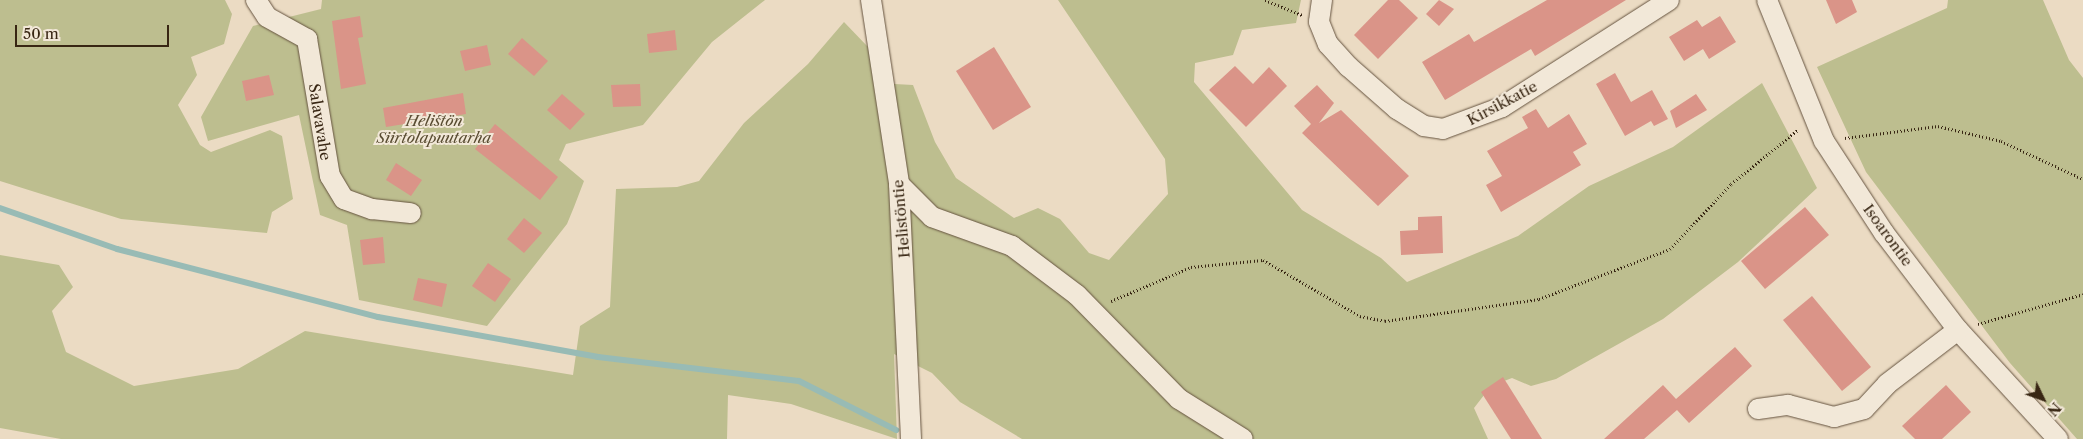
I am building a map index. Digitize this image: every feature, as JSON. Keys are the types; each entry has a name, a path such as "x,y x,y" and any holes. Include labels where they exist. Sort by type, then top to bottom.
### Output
{"street":[{"name":"Salavavahe","path":"256,0 268,17 307,39 330,176 344,199 372,209 411,213"},
{"name":"Helistöntie","path":"871,0 899,184 911,439"},
{"path":"1318,22 1322,0"},
{"name":"Kirsikkatie","path":"1318,22 1328,44 1348,67 1397,109 1424,126 1442,129 1502,107 1669,0"},
{"name":"Isoarontie","path":"1767,0 1824,141 1884,233 1958,330 2058,439"},
{"path":"899,184 932,217 1012,246 1091,309 1179,399 1243,439"},
{"path":"1758,409 1788,405 1834,417 1864,409 1887,384 1958,330"}],"path":[{"path":"1265,0 1318,22"},
{"path":"1824,141 1938,126 2001,141 2083,179"},
{"path":"1091,309 1191,267 1264,260 1360,316 1385,321 1539,299 1670,249 1731,184 1800,129"},
{"path":"1958,330 2083,294"}],"green space":[{"path":"0,0 225,0 232,14 224,44 191,57 197,75 178,105 200,145 211,152 270,130 282,136 293,199 272,212 267,233 121,219 0,181"},
{"name":"Helistön Siirtolapuutarha","path":"322,0 765,0 712,42 643,125 566,144 559,160 584,181 567,224 487,326 359,300 347,225 320,215 299,115 208,141 201,117 253,26 321,9"},
{"path":"1058,0 1301,0 1296,23 1242,30 1233,55 1195,63 1194,82 1302,210 1381,258 1407,282 1518,236 1589,186 1673,147 1762,83 1817,188 1738,262 1663,319 1556,379 1531,386 1512,378 1491,386 1474,408 1488,439 1022,439 960,402 932,373 894,354 897,439 791,404 728,395 727,439 61,439 0,428 0,255 59,265 73,287 52,311 66,352 134,386 238,369 305,331 573,375 580,326 610,307 616,189 677,187 699,181 744,123 808,64 844,22 868,47 876,83 913,85 935,142 956,178 1014,218 1038,208 1060,219 1089,253 1109,260 1168,194 1165,159"},
{"path":"1948,0 2043,0 2069,60 2083,78 2083,439 2077,439 2010,363 1866,172 1817,67 1947,8"}],"building":[{"path":"1388,0 1399,0 1418,18 1378,59 1354,35"},
{"path":"1439,0 1454,9 1439,26 1426,14"},
{"path":"1547,0 1626,0 1535,56 1531,49 1445,100 1422,62 1469,34 1474,42"},
{"path":"1826,0 1852,0 1857,12 1836,24"},
{"path":"360,16 363,37 358,38 366,84 341,89 332,21"},
{"path":"1720,16 1736,42 1709,59 1703,49 1684,61 1669,37 1697,20 1702,27"},
{"path":"675,30 677,50 649,53 647,34"},
{"path":"522,38 548,61 534,76 508,54"},
{"path":"487,45 491,65 465,71 460,51"},
{"path":"994,47 1031,107 993,130 956,71"},
{"path":"1235,66 1253,84 1269,67 1287,86 1246,127 1209,90"},
{"path":"1615,73 1631,102 1652,90 1668,119 1654,126 1651,121 1625,136 1596,84"},
{"path":"269,75 274,95 246,101 242,81"},
{"path":"640,84 641,106 613,107 611,85"},
{"path":"1317,85 1334,103 1319,123 1341,110 1409,176 1378,206 1302,133 1311,124 1294,106"},
{"path":"463,93 466,114 386,127 383,108"},
{"path":"562,94 585,114 570,130 547,110"},
{"path":"1696,94 1707,110 1676,128 1670,111"},
{"path":"1536,109 1548,128 1569,114 1587,144 1573,152 1581,165 1501,212 1486,185 1502,176 1487,151 1528,128 1522,117"},
{"path":"495,124 558,177 540,200 475,149"},
{"path":"396,163 422,180 411,196 386,180"},
{"path":"1805,207 1829,235 1765,289 1741,261"},
{"path":"1442,216 1443,253 1401,255 1400,231 1418,230 1418,217"},
{"path":"524,218 542,233 524,253 507,239"},
{"path":"383,237 385,263 363,265 360,240"},
{"path":"488,263 511,279 495,302 472,286"},
{"path":"418,278 447,284 442,307 413,300"},
{"path":"1812,296 1871,367 1842,391 1783,320"},
{"path":"1735,347 1752,366 1689,423 1677,410 1644,439 1604,439 1663,385 1676,399"},
{"path":"1503,377 1542,439 1511,439 1481,392"},
{"path":"1946,385 1971,412 1942,439 1915,439 1902,426"}],"waterway":[{"path":"0,208 117,249 378,317 598,357 799,381 896,430"}]}
